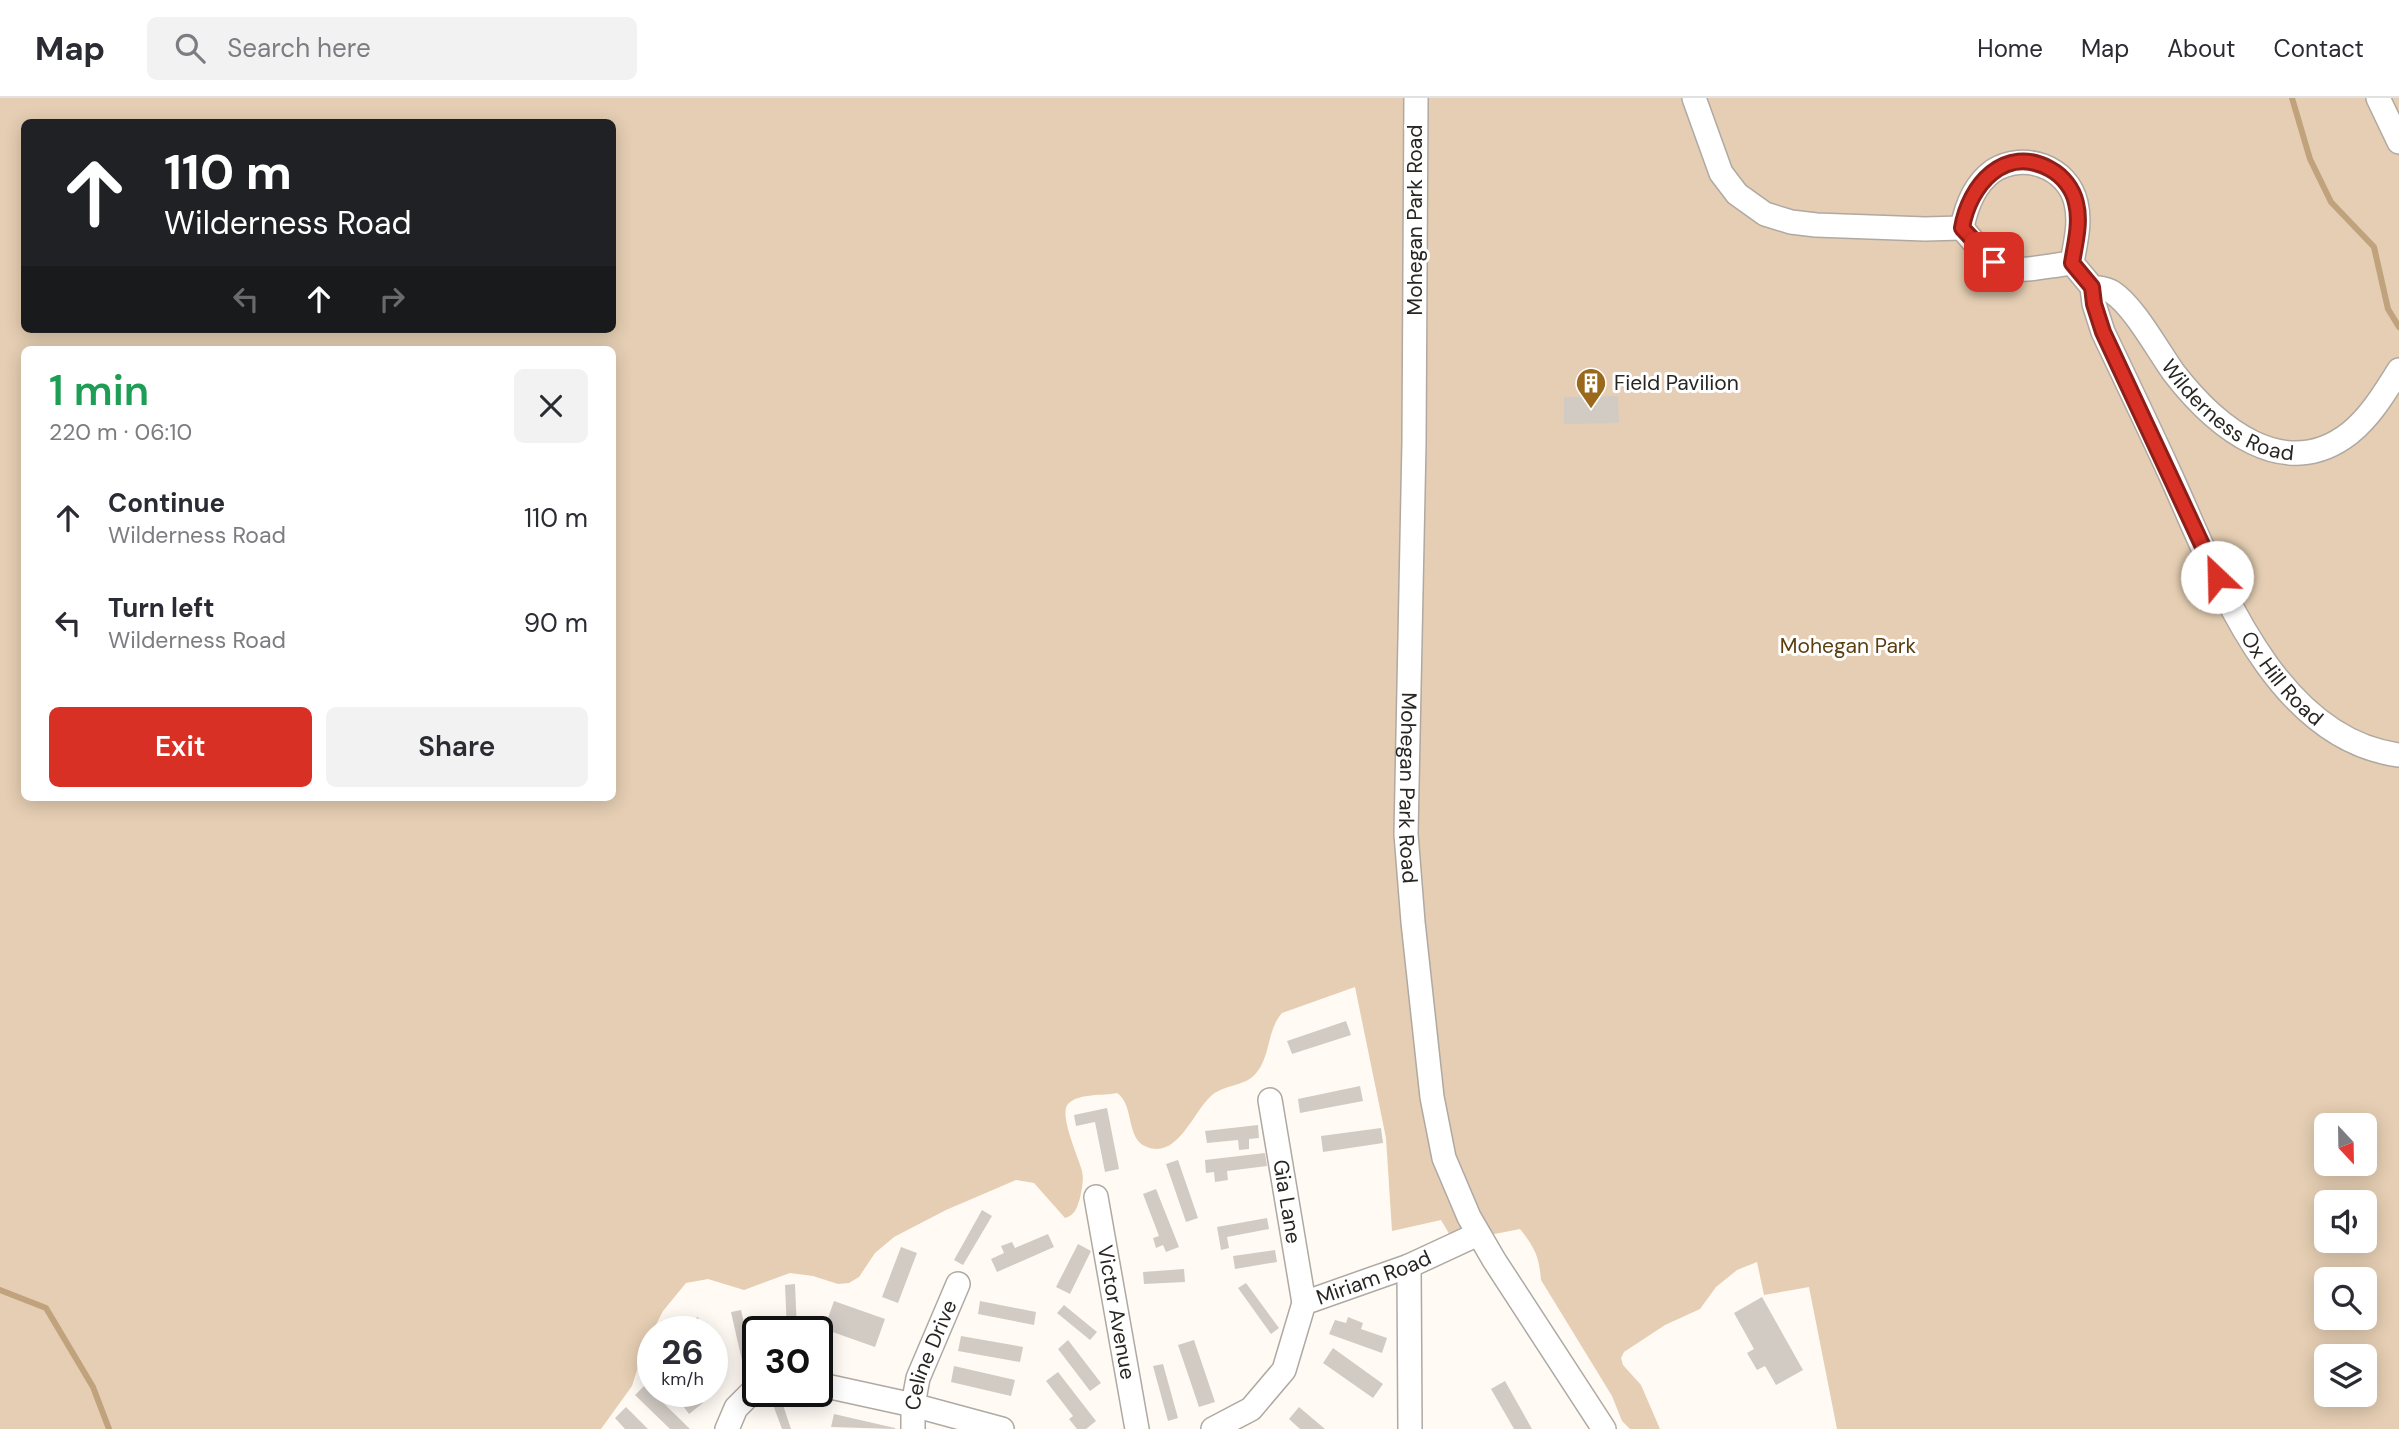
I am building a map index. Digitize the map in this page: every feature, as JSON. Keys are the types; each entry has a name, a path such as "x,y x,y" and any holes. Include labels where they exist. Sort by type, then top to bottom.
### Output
{"street":[{"name":"Mohegan Park Road","path":"1416,98 1407,861 1437,1132 1451,1176 1478,1234 1604,1429"},
{"path":"1694,98 1721,173 1737,194 1765,214 1805,224 1962,228 1987,256 2009,269 2026,271 2072,263 2078,220 2076,201 2062,178 2039,164 2011,163 1987,177 1966,207 1962,228"},
{"path":"2378,98 2399,142"},
{"name":"Wilderness Road","path":"2072,263 2092,287 2109,290 2116,295 2199,402 2237,433 2275,452 2308,453 2337,441 2358,425 2376,405 2399,370"},
{"name":"Ox Hill Road","path":"2092,287 2103,332 2156,442 2226,599 2248,638 2282,682 2324,725 2369,748 2399,755"},
{"name":"Gia Lane","path":"1270,1100 1304,1303"},
{"name":"Victor Avenue","path":"1096,1198 1137,1429"},
{"name":"Miriam Road","path":"1213,1429 1251,1409 1284,1370 1304,1303 1409,1266 1478,1234"},
{"path":"1409,1266 1410,1429"},
{"name":"Celine Drive","path":"913,1429 918,1378 958,1284"},
{"path":"833,1387 914,1405 1002,1429"},
{"path":"727,1429 736,1408 742,1402"}],"green space":[{"name":"Mohegan Park","path":"0,98 2399,98 2399,1429 1837,1429 1809,1287 1764,1295 1757,1262 1737,1270 1716,1287 1700,1309 1665,1325 1624,1352 1621,1358 1623,1365 1641,1385 1660,1429 1630,1429 1622,1421 1612,1396 1541,1280 1535,1253 1520,1229 1454,1242 1441,1220 1392,1231 1386,1138 1355,987 1282,1013 1274,1027 1265,1058 1253,1077 1210,1097 1176,1141 1167,1146 1158,1149 1140,1143 1123,1098 1117,1093 1086,1096 1069,1103 1066,1108 1067,1125 1083,1178 1078,1205 1068,1217 1065,1218 1034,1183 1016,1180 946,1210 894,1237 875,1253 859,1277 849,1283 838,1284 813,1276 790,1273 744,1290 708,1279 686,1283 660,1316 637,1316 637,1370 632,1386 601,1429 0,1429"}],"building":[{"name":"Field Pavilion","path":"1618,396 1619,423 1564,424 1564,397"},
{"path":"1346,1021 1351,1035 1292,1054 1287,1041"},
{"path":"1360,1086 1363,1101 1300,1113 1298,1099"},
{"path":"1107,1108 1119,1169 1105,1172 1095,1122 1076,1126 1074,1115"},
{"path":"1258,1125 1259,1138 1249,1139 1249,1149 1239,1150 1238,1140 1207,1143 1205,1131"},
{"path":"1381,1128 1383,1143 1323,1152 1321,1136"},
{"path":"1265,1153 1267,1166 1227,1171 1228,1180 1215,1182 1214,1172 1206,1173 1205,1160"},
{"path":"1178,1160 1198,1218 1186,1222 1166,1164"},
{"path":"1156,1189 1179,1247 1166,1252 1163,1245 1156,1248 1153,1238 1159,1236 1143,1194"},
{"path":"982,1210 992,1216 963,1265 954,1260"},
{"path":"1267,1218 1269,1229 1227,1237 1229,1248 1221,1250 1217,1227"},
{"path":"1048,1234 1054,1247 997,1272 991,1259 1004,1253 1001,1246 1012,1242 1015,1248"},
{"path":"1078,1244 1091,1251 1070,1294 1056,1287"},
{"path":"901,1247 917,1253 898,1303 882,1297"},
{"path":"1275,1250 1277,1262 1235,1269 1233,1256"},
{"path":"1184,1269 1185,1282 1144,1284 1143,1272"},
{"path":"1246,1283 1279,1328 1271,1334 1238,1288"},
{"path":"795,1284 796,1316 786,1316 785,1285"},
{"path":"1762,1297 1803,1370 1776,1385 1765,1366 1757,1370 1747,1353 1754,1349 1734,1313"},
{"path":"834,1301 885,1319 875,1347 833,1332 833,1316 829,1316"},
{"path":"980,1301 1036,1312 1034,1325 978,1314"},
{"path":"1064,1305 1097,1332 1090,1340 1057,1313"},
{"path":"741,1310 742,1316 742,1361 731,1312"},
{"path":"1348,1317 1363,1323 1361,1329 1387,1338 1382,1353 1329,1334 1335,1320 1346,1323"},
{"path":"961,1336 1023,1347 1020,1362 958,1351"},
{"path":"1068,1340 1101,1383 1090,1391 1058,1349"},
{"path":"1194,1340 1215,1402 1199,1407 1178,1345"},
{"path":"1333,1348 1383,1384 1373,1398 1323,1363"},
{"path":"1163,1364 1178,1418 1168,1421 1153,1366"},
{"path":"954,1366 1015,1380 1011,1396 951,1382"},
{"path":"1058,1372 1096,1421 1086,1429 1077,1429 1069,1419 1073,1416 1046,1381"},
{"path":"1505,1381 1532,1429 1514,1429 1491,1389"},
{"path":"626,1407 648,1429 625,1429 615,1418"},
{"path":"647,1407 668,1407 690,1429 670,1429"},
{"path":"684,1407 698,1407 689,1414"},
{"path":"774,1407 784,1407 791,1429 782,1429"},
{"path":"1299,1407 1325,1429 1300,1429 1289,1419"},
{"path":"834,1414 895,1428 895,1429 831,1427"}],"waterway":[{"path":"2292,98 2310,159 2331,202 2374,247 2388,309 2399,327"},
{"path":"0,1290 46,1308 93,1387 109,1429"}],"place":[{"name":"Field Pavilion","path":"1591,410"}],"route":[{"path":"1994,262 1962,228 1966,207 1981,183 2002,166 2030,162 2047,167 2062,178 2073,193 2078,220 2072,263 2092,287 2103,332 2217,577"}]}
